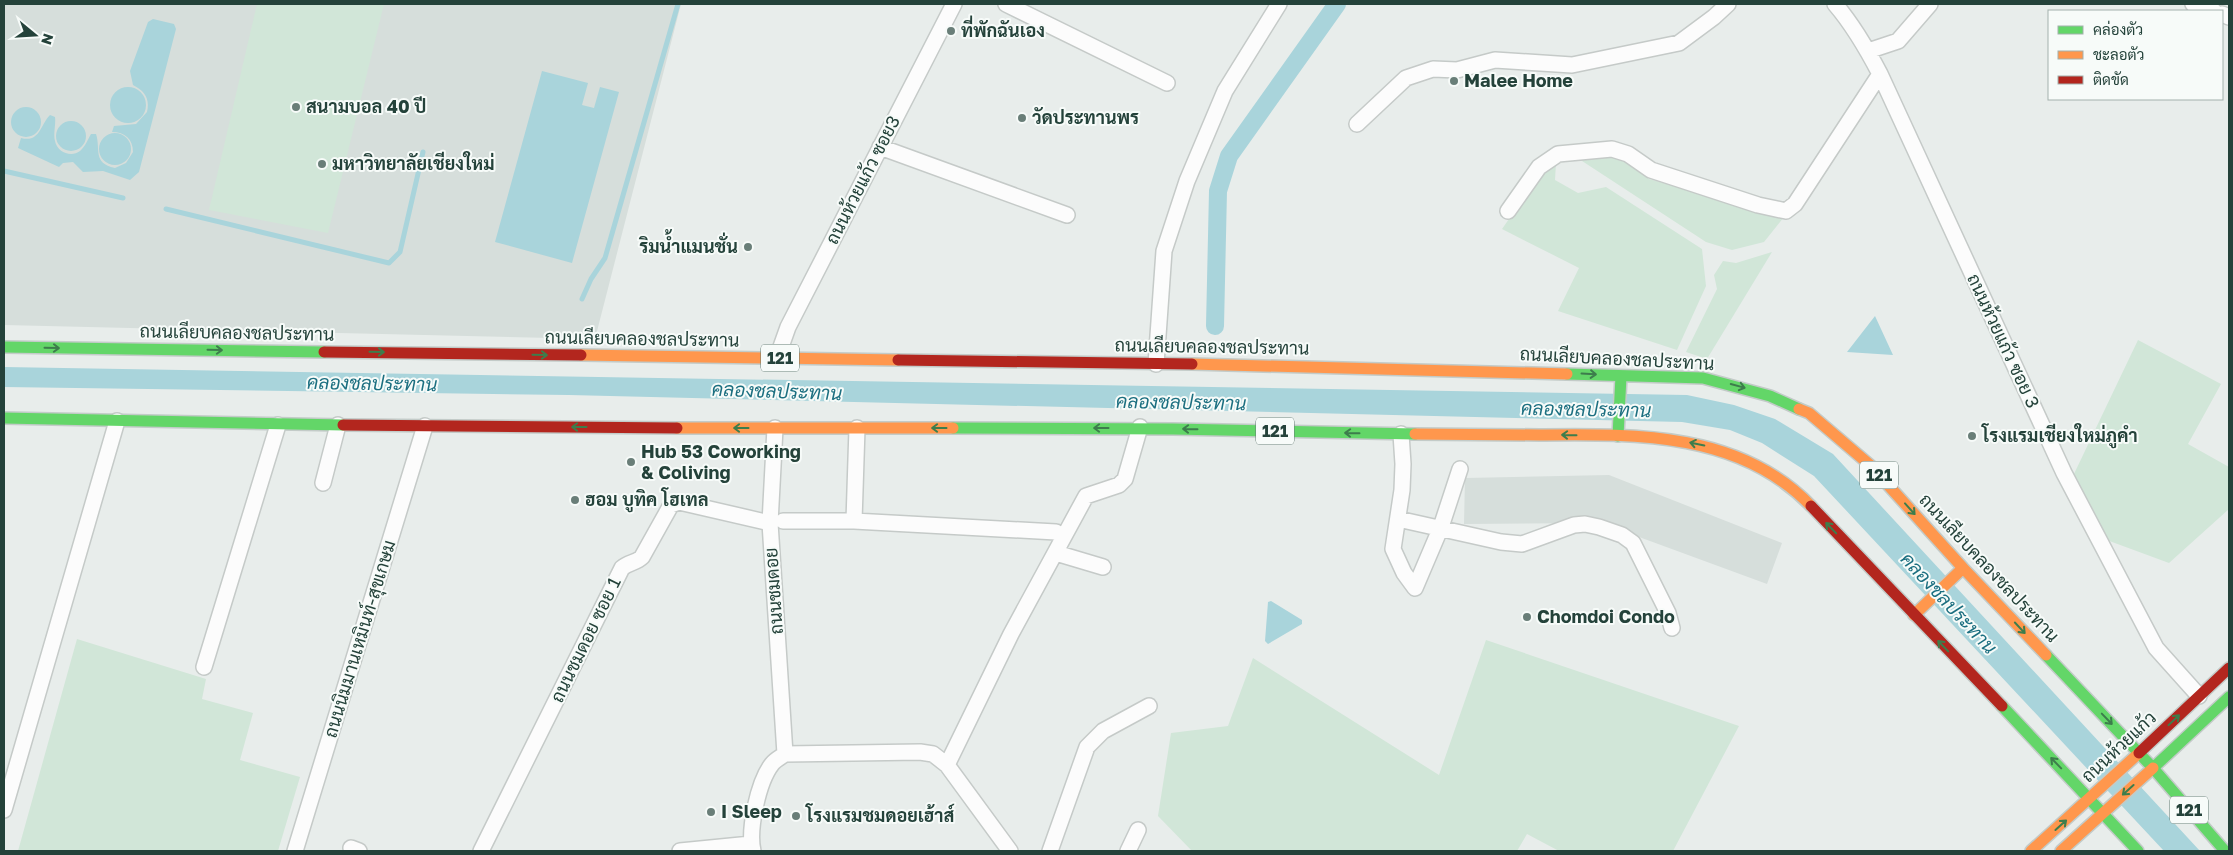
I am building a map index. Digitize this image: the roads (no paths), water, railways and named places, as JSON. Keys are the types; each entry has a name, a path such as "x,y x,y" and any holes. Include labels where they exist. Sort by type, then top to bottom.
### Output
{"main road":[{"name":"ถนนเลียบคลองชลประทาน","path":"4,347 1156,364 1557,372 1620,381 1703,378 1770,396 1809,414 1870,465 1963,568 2153,768 2225,851"},
{"path":"1618,430 1620,381"},
{"name":"121","path":"4,418 278,425 775,428 1140,427 1401,434 1618,430 1687,442 1721,449 1751,461 1777,477 1808,503 2104,812 2138,851"},
{"path":"1914,615 1963,568"},
{"name":"ถนนห้วยแก้ว","path":"2031,851 2229,668"},
{"path":"2061,851 2229,697"}],"street":[{"name":"ถนนห้วยแก้ว ซอย3","path":"778,358 788,327 954,4"},
{"path":"1006,4 1167,83"},
{"path":"1156,364 1164,251 1187,181 1225,92 1279,4"},
{"path":"1357,124 1406,78 1433,69 1457,70 1495,60 1572,65 1679,43 1728,4"},
{"name":"ถนนห้วยแก้ว ซอย 3","path":"1835,4 1848,19 1880,74 2064,474 2156,648 2199,696"},
{"path":"1868,51 1898,42 1930,4"},
{"path":"2193,4 2211,10"},
{"path":"1508,211 1539,167 1558,154 1612,149 1628,154 1651,170 1758,205 1786,211 1795,204 1880,74"},
{"path":"880,147 1067,215"},
{"path":"4,810 117,421"},
{"path":"204,668 278,425"},
{"path":"323,482 338,425"},
{"name":"ถนนนิมมานเหมินท์-สุขเกษม","path":"295,851 425,426"},
{"path":"947,765 1011,634 1086,496 1120,485 1126,479 1140,427"},
{"name":"ถนนชมดอย","path":"775,428 776,522 785,754"},
{"path":"854,521 857,428"},
{"path":"1401,434 1403,464 1393,549 1404,573 1415,588 1441,527 1460,469"},
{"name":"ถนนชมดอย ซอย 1","path":"481,851 622,568 628,563 638,561 642,557 671,505 679,502 776,522 854,521 1056,532"},
{"path":"1398,519 1441,527 1501,542 1522,544 1584,524 1599,526 1622,535 1633,542 1668,614 1672,628"},
{"path":"1056,553 1103,568"},
{"path":"1050,851 1087,747 1103,731 1149,706"},
{"path":"680,851 752,848 751,834 761,786 772,763 785,754 920,752 933,754 947,765 1010,851"},
{"path":"1128,851 1138,830"}],"water":[{"path":"153,19 174,24 176,29 139,172 130,180 103,171 83,172 73,162 63,163 59,167 18,148 21,138 27,139 36,136 50,115 55,117 54,138 56,145 61,151 69,154 76,153 80,151 91,134 96,134 99,155 103,163 115,168 126,163 133,152 132,143 121,133 112,132 114,126 136,124 147,112 148,103 146,96 133,85 130,71 148,22"},
{"path":"542,71 588,83 582,105 594,108 600,87 619,92 572,263 495,242"},
{"path":"128,87 135,88 141,92 145,98 145,112 141,118 135,122 128,123 121,122 115,118 111,112 110,105 111,98 115,92 121,88"},
{"path":"26,107 37,111 41,122 37,133 26,137 15,133 11,122 15,111"},
{"path":"71,121 81,126 86,136 81,146 71,151 61,146 56,136 61,126"},
{"path":"115,133 121,134 126,138 130,143 130,155 126,160 121,164 115,165 109,164 104,160 100,155 99,149 100,143 104,138 109,134"},
{"path":"1875,316 1893,355 1847,352"},
{"name":"คลองชลประทาน","path":"4,367 1687,395 1734,405 1775,419 1833,454 2200,851 2164,851 1814,476 1762,443 1730,430 1682,422 569,395 4,387"},
{"path":"1271,601 1302,620 1302,624 1268,644 1265,641 1268,602"}],"waterway":[{"path":"582,299 591,279 605,258 678,4"},
{"path":"1215,326 1218,191 1229,156 1337,4"},
{"path":"166,209 389,263 400,252 423,152"},
{"path":"4,171 123,198"}],"place":[{"name":"ที่พักฉันเอง","path":"951,31"},
{"name":"Malee Home","path":"1454,81"},
{"name":"สนามบอล 40 ปี","path":"296,107"},
{"name":"วัดประทานพร","path":"1022,118"},
{"name":"มหาวิทยาลัยเชียงใหม่","path":"322,164"},
{"name":"ริมน้ำแมนชั่น","path":"748,247"},
{"name":"โรงแรมเชียงใหม่ภูคำ","path":"1972,436"},
{"name":"Hub 53 Coworking & Coliving","path":"631,462"},
{"name":"ฮอม บูทิค โฮเทล","path":"575,500"},
{"name":"Chomdoi Condo","path":"1527,617"},
{"name":"I Sleep","path":"711,812"},
{"name":"โรงแรมชมดอยเฮ้าส์","path":"796,816"}]}
